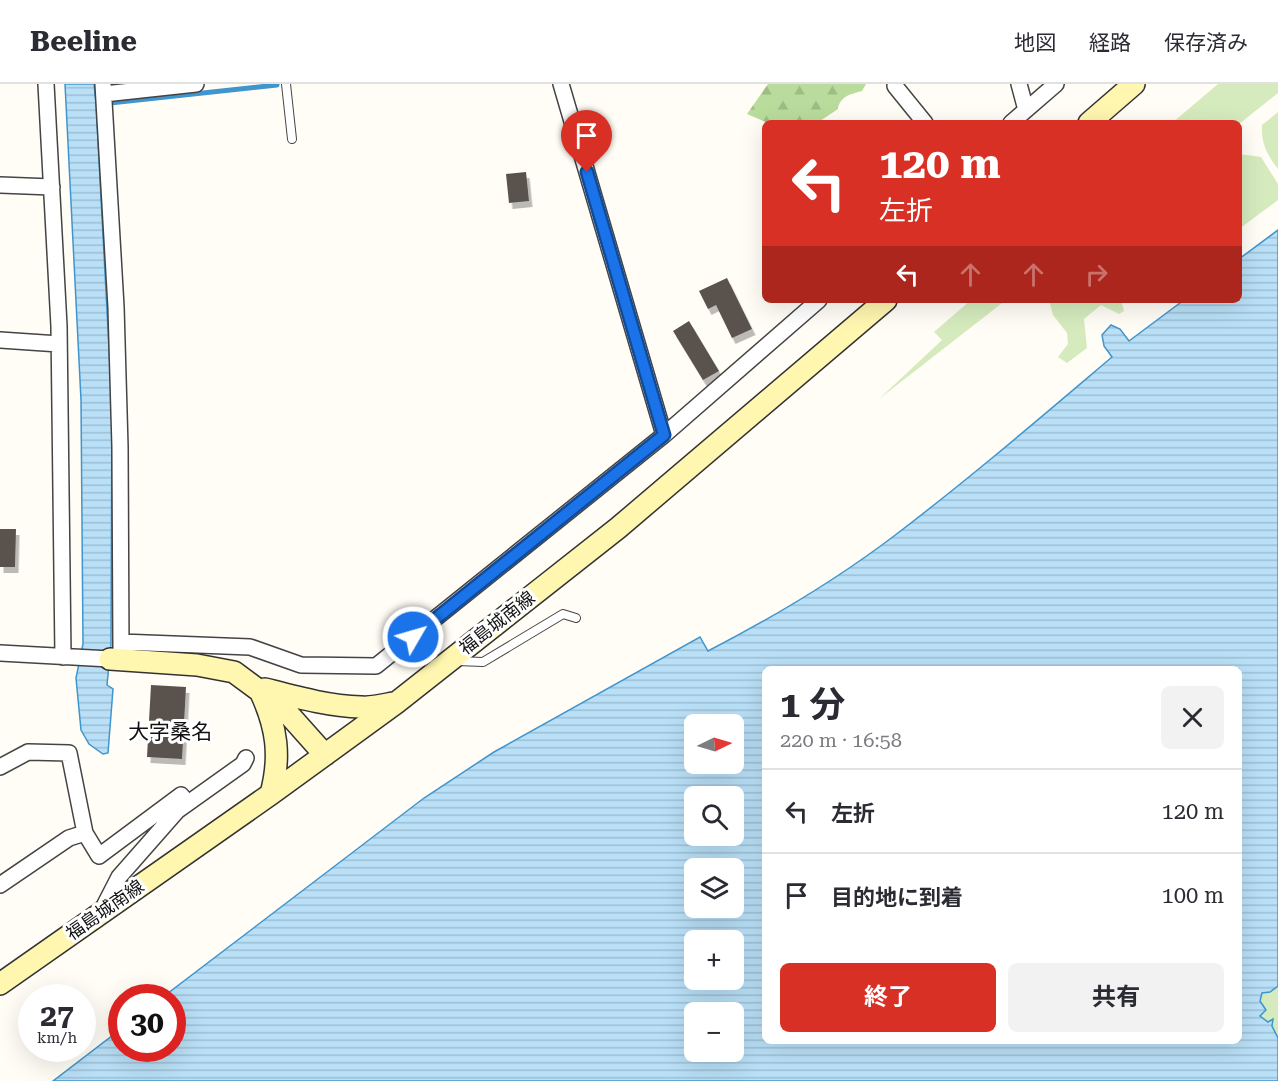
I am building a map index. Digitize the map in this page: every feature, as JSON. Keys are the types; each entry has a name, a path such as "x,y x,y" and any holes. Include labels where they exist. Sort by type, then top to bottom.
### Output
{"main road":[{"path":"1092,120 1134,84"},
{"name":"福島城南線","path":"0,984 271,794 396,703 618,528 882,303"},
{"path":"117,654 234,672 285,709 325,755"},
{"path":"258,688 335,705 363,708 396,703"},
{"path":"258,688 267,706 275,736 277,769 271,794"}],"street":[{"path":"46,84 59,344 63,657"},
{"path":"117,654 120,447 117,318 103,89 196,84"},
{"path":"561,84 664,435"},
{"path":"1019,84 1026,110"},
{"path":"1014,120 1056,84"},
{"path":"895,86 920,120"},
{"path":"0,185 52,187"},
{"path":"0,653 63,657 250,647 301,665 376,666 664,435 816,303"},
{"path":"0,340 59,344"},
{"path":"0,767 28,752 69,753 85,833 99,856 181,795 187,802"},
{"path":"101,912 119,877 187,802 243,764 246,758"},
{"path":"0,885 69,838 85,833"}],"lane":[{"path":"286,84 292,139"},
{"path":"450,661 483,662 563,614 576,618"}],"green space":[{"path":"768,84 866,84 862,91 844,98 838,109 822,120 762,120 747,114"},
{"path":"1218,84 1278,84 1278,93 1242,122 1176,120"},
{"path":"1278,112 1278,169 1266,148 1262,125"},
{"path":"1242,154 1261,157 1278,184 1278,200 1242,227"},
{"path":"968,303 1002,303 879,399 942,340 934,332"},
{"path":"1050,303 1122,303 1124,311 1119,314 1101,305 1084,319 1087,348 1067,363 1058,357 1068,344 1067,333 1053,315"},
{"path":"1278,986 1278,1038 1272,1026 1272,1020 1268,1022 1260,1015 1266,1010 1260,1001 1262,993"}],"water":[{"path":"65,84 94,84 96,103 112,405 111,644 107,685 113,689 108,753 103,754 89,744 81,730 76,678 83,644 81,400"},
{"path":"1278,230 1278,986 1270,992 1262,993 1260,1001 1266,1010 1260,1016 1268,1022 1273,1019 1272,1026 1278,1038 1278,1081 53,1081 78,1062 96,1062 96,1048 108,1039 108,1062 186,1062 186,984 180,984 424,798 494,752 700,637 708,651 780,612 849,568 950,493 1112,357 1104,346 1102,335 1111,325 1120,329 1129,341 1180,303 1242,303 1242,257"}],"building":[{"path":"526,172 529,201 509,203 506,174"},
{"path":"727,278 752,329 732,338 716,305 708,309 699,291"},
{"path":"689,321 719,371 703,380 673,331"},
{"path":"0,529 16,529 15,567 0,567"},
{"path":"151,685 186,687 182,759 147,757"}],"waterway":[{"path":"110,103 277,85"}],"district":[{"name":"大字桑名","path":"170,732"}],"route":[{"path":"413,637 664,435 587,172"}]}
